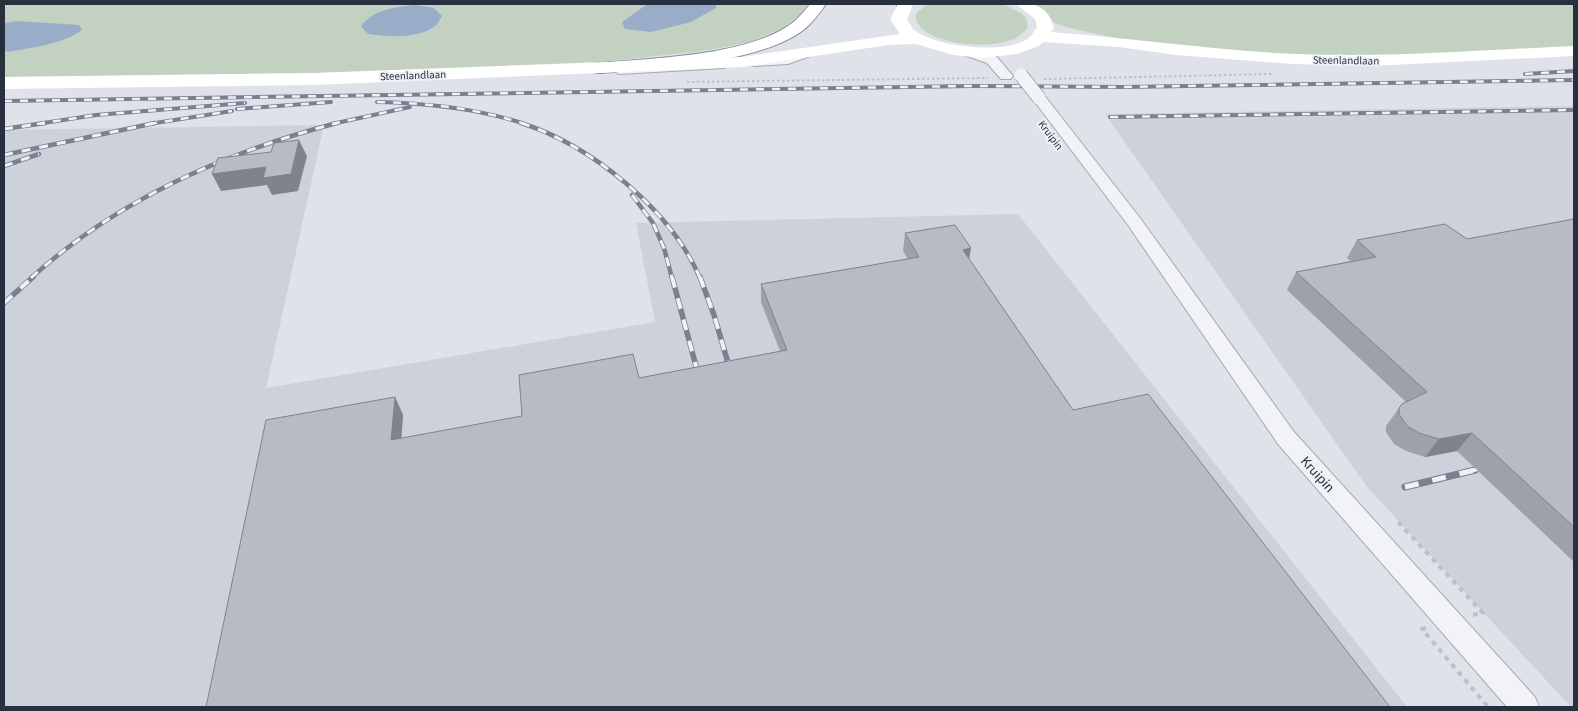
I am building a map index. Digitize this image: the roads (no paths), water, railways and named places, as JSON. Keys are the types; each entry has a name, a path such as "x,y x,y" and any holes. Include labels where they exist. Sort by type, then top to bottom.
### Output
{"main road":[{"path":"599,68 707,57 758,46 779,38 798,27 814,13 818,4"},
{"path":"905,4 899,11 898,18 901,26 918,39 936,46 969,52 1010,50 1023,47 1043,30 1037,11 1024,4"},
{"name":"Steenlandlaan","path":"821,51 880,36 901,26"},
{"name":"Steenlandlaan","path":"1043,30 1118,42 1231,55 1371,61 1574,51"},
{"name":"Steenlandlaan","path":"4,82 314,79 742,62 888,40 918,39"}],"street":[{"path":"1010,50 1008,56 1021,75 1031,98"},
{"name":"Kruipin","path":"969,52 992,60 1000,77 1031,98 1070,160 1134,222 1286,438 1525,707"}],"lane":[{"path":"4,88 341,82 704,69 788,62 821,51"}],"water":[{"path":"647,4 717,4 716,8 691,22 651,32 625,29 622,22"},
{"path":"414,5 434,8 442,16 435,26 412,35 385,36 368,34 361,26 379,12"},
{"path":"17,21 79,25 82,30 56,42 9,52 4,51 4,23"}],"railway":[{"path":"1525,74 1574,71"},
{"path":"4,101 971,86 1123,87 1574,80"},
{"path":"237,109 331,102"},
{"path":"377,102 452,107 525,124"},
{"path":"37,124 96,115 245,103"},
{"path":"332,124 410,107"},
{"path":"1110,117 1574,110"},
{"path":"154,123 232,111"},
{"path":"4,129 45,123"},
{"path":"4,155 154,123"},
{"path":"149,124 154,123"},
{"path":"31,278 64,250 99,225 136,202 175,182 254,148 337,123"},
{"path":"521,123 548,133 574,147 626,183 670,228 687,253 700,278"},
{"path":"4,166 39,154"},
{"path":"632,195 653,223 664,248 672,278"},
{"path":"4,303 33,277"},
{"path":"672,277 700,381"},
{"path":"700,277 714,315 731,373"},
{"path":"1470,471 1489,466"},
{"path":"1405,487 1475,470"}]}
